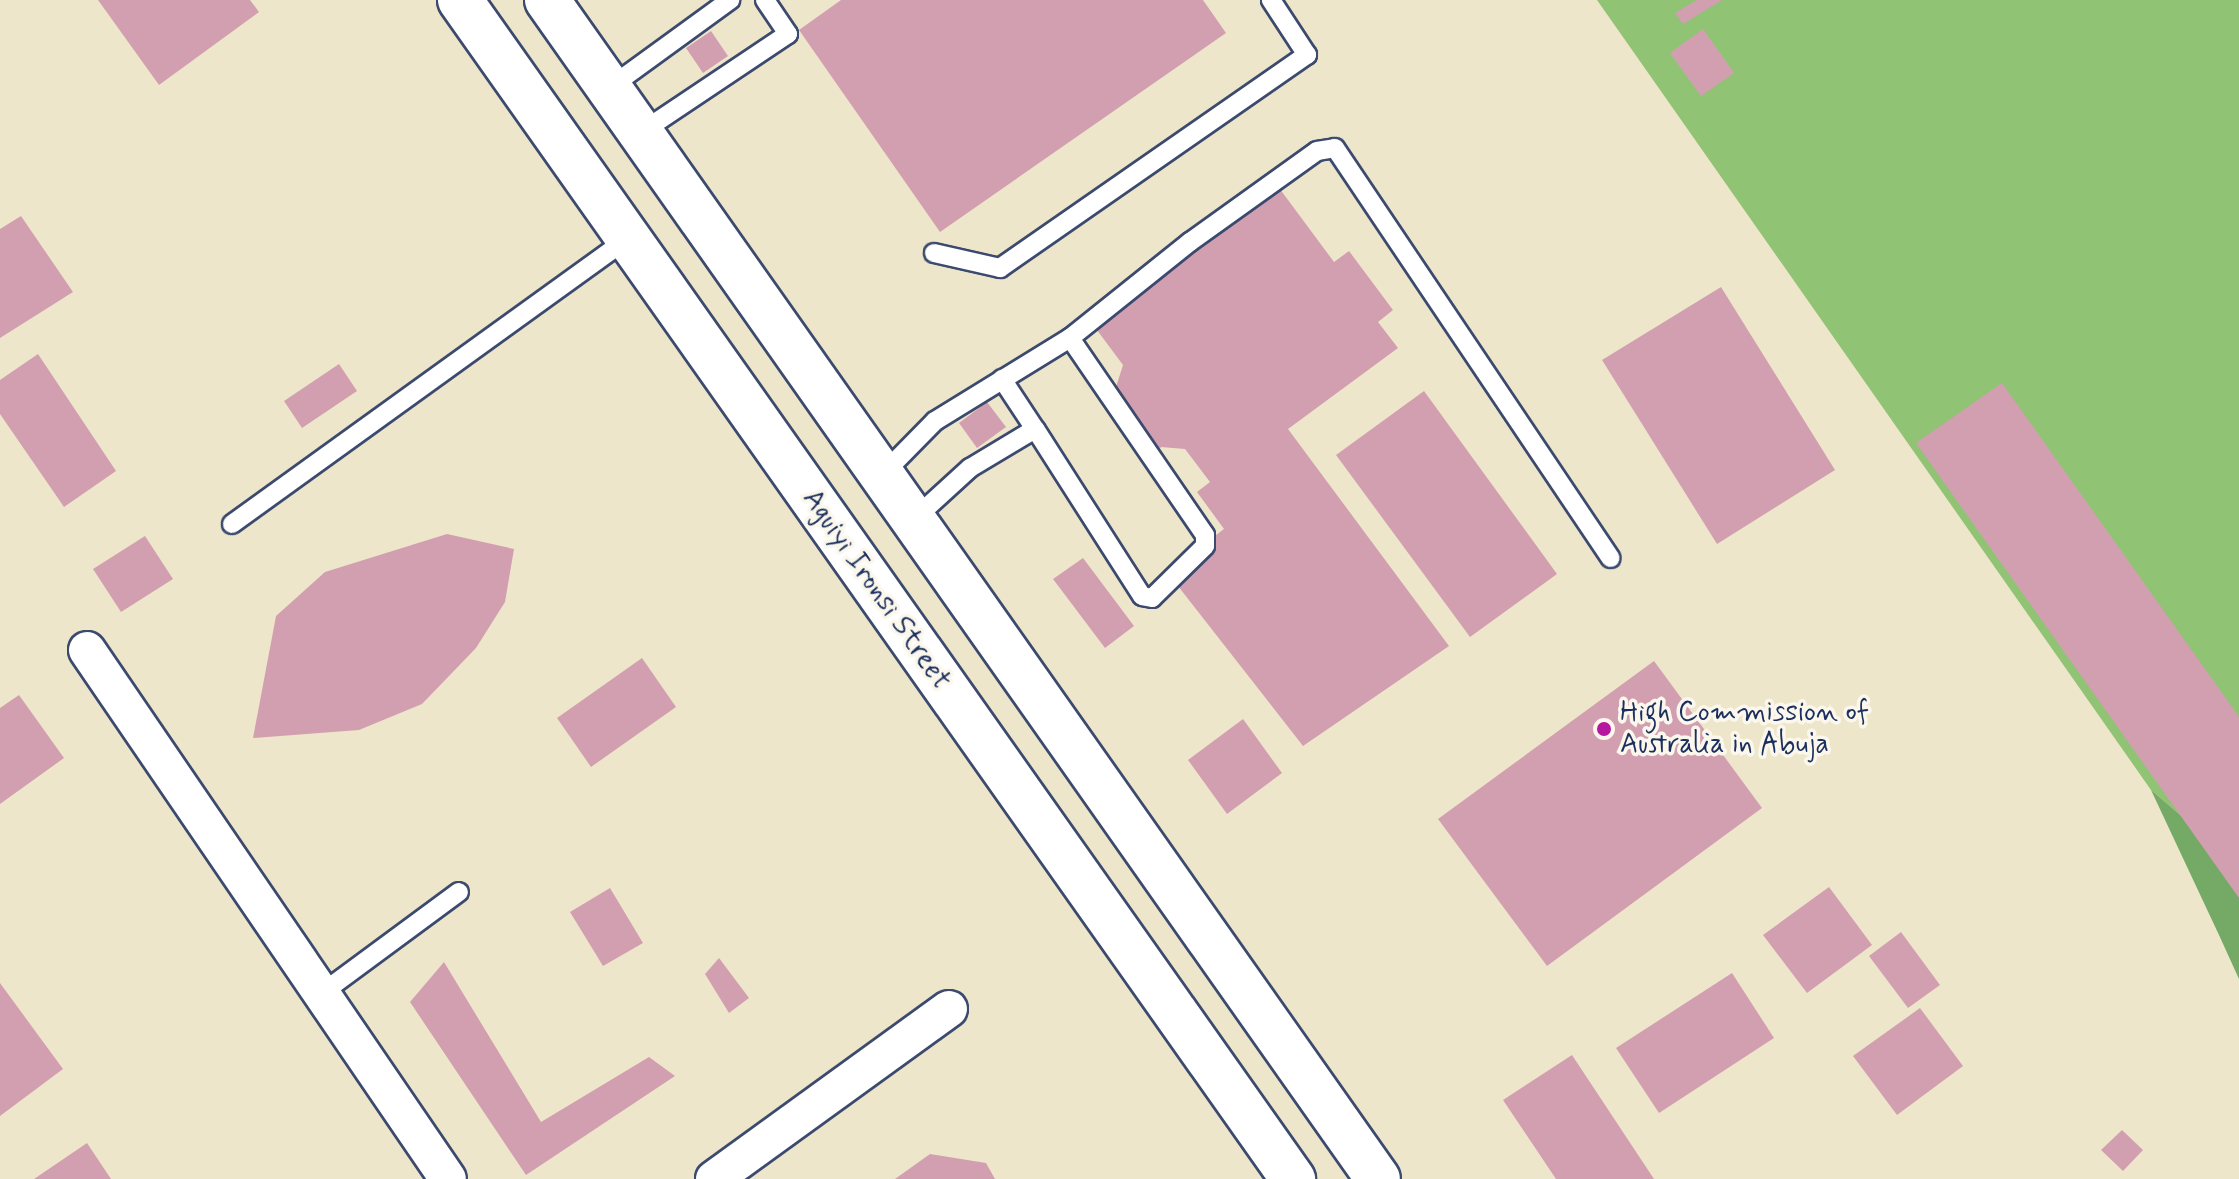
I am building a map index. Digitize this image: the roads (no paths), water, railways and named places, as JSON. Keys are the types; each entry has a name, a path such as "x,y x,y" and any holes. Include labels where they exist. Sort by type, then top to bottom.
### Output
{"main road":[{"name":"Aguiyi Ironsi Street","path":"460,0 1293,1179"},
{"path":"547,0 1378,1179"}],"street":[{"path":"87,650 448,1179"},
{"path":"714,1179 949,1009"}],"lane":[{"path":"608,88 730,0"},
{"path":"640,133 788,34 765,0"},
{"path":"934,253 1000,268 1307,55 1271,0"},
{"path":"881,476 935,421 1070,338 1203,233 1317,151 1335,148 1611,558"},
{"path":"232,524 628,238"},
{"path":"1002,379 1142,596 1152,598 1205,546 1205,535 1070,338"},
{"path":"912,521 970,468 1035,429"},
{"path":"322,993 459,892"}],"place":[{"name":"High Commission of Australia in Abuja","path":"1604,729"}]}
